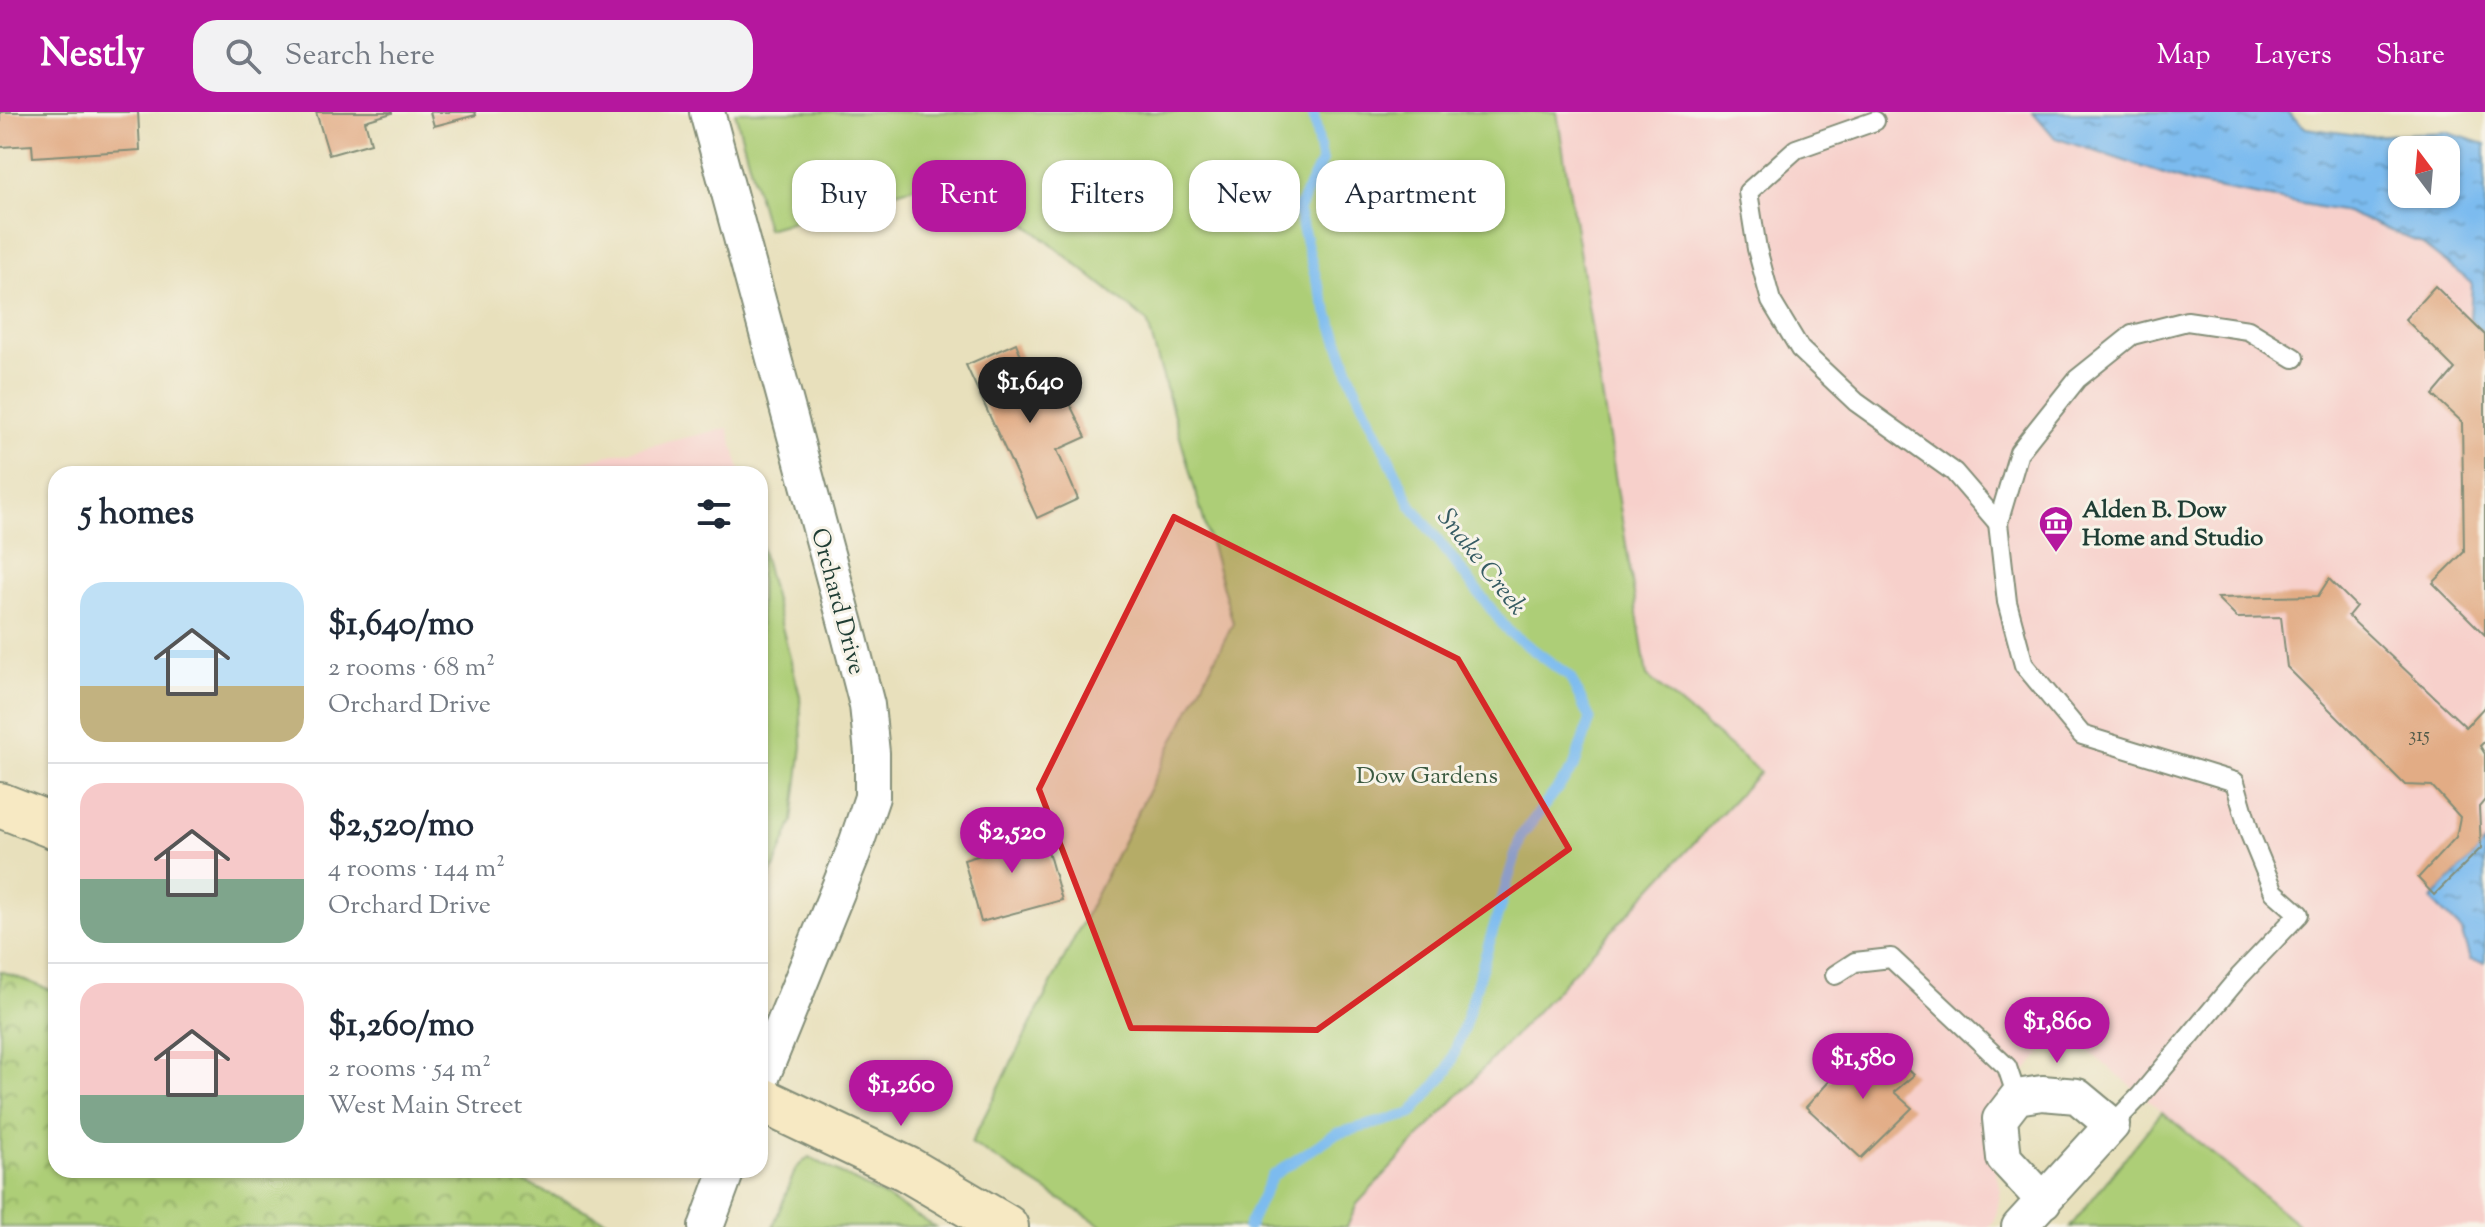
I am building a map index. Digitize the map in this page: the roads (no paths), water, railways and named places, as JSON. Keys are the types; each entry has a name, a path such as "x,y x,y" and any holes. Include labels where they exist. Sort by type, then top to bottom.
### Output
{"street":[{"name":"Orchard Drive","path":"707,112 853,649 867,705 872,753 872,797 853,853 768,1062"},
{"path":"0,805 48,824"},
{"path":"2019,1227 2044,1201 2112,1125 2077,1096 2042,1093 2017,1097 2000,1119 2004,1158 2044,1201"},
{"path":"768,1103 907,1169 1006,1227"},
{"path":"706,1227 724,1178"}],"lane":[{"path":"1875,121 1796,149 1748,192 1757,249 1771,301 1800,349 1856,402 1954,472 1998,523"},
{"path":"2112,1125 2240,976 2299,914 2274,892 2250,834 2235,782 2082,735 2024,665 2007,602 1998,523 2019,452 2077,379 2132,335 2187,321 2248,330 2294,358"},
{"path":"1835,975 1855,962 1891,958 2007,1067 2017,1097"}],"water":[{"path":"2033,112 2287,112 2306,128 2365,136 2446,132 2459,136 2388,136 2388,208 2460,208 2460,136 2485,144 2485,335 2470,320 2472,283 2420,243 2346,212 2194,184 2055,138"},
{"path":"2485,843 2485,963 2470,960 2461,930 2431,900"}],"waterway":[{"name":"Snake Creek","path":"1248,1227 1272,1176 1335,1134 1411,1114 1448,1070 1465,1024 1521,836 1574,767 1590,719 1570,677 1508,631 1411,505 1353,383 1316,279 1298,210 1322,161 1313,112"}],"place":[{"name":"Alden B. Dow Home and Studio","path":"2056,554"}],"park label":[{"name":"Dow Gardens","path":"1427,775"}]}
